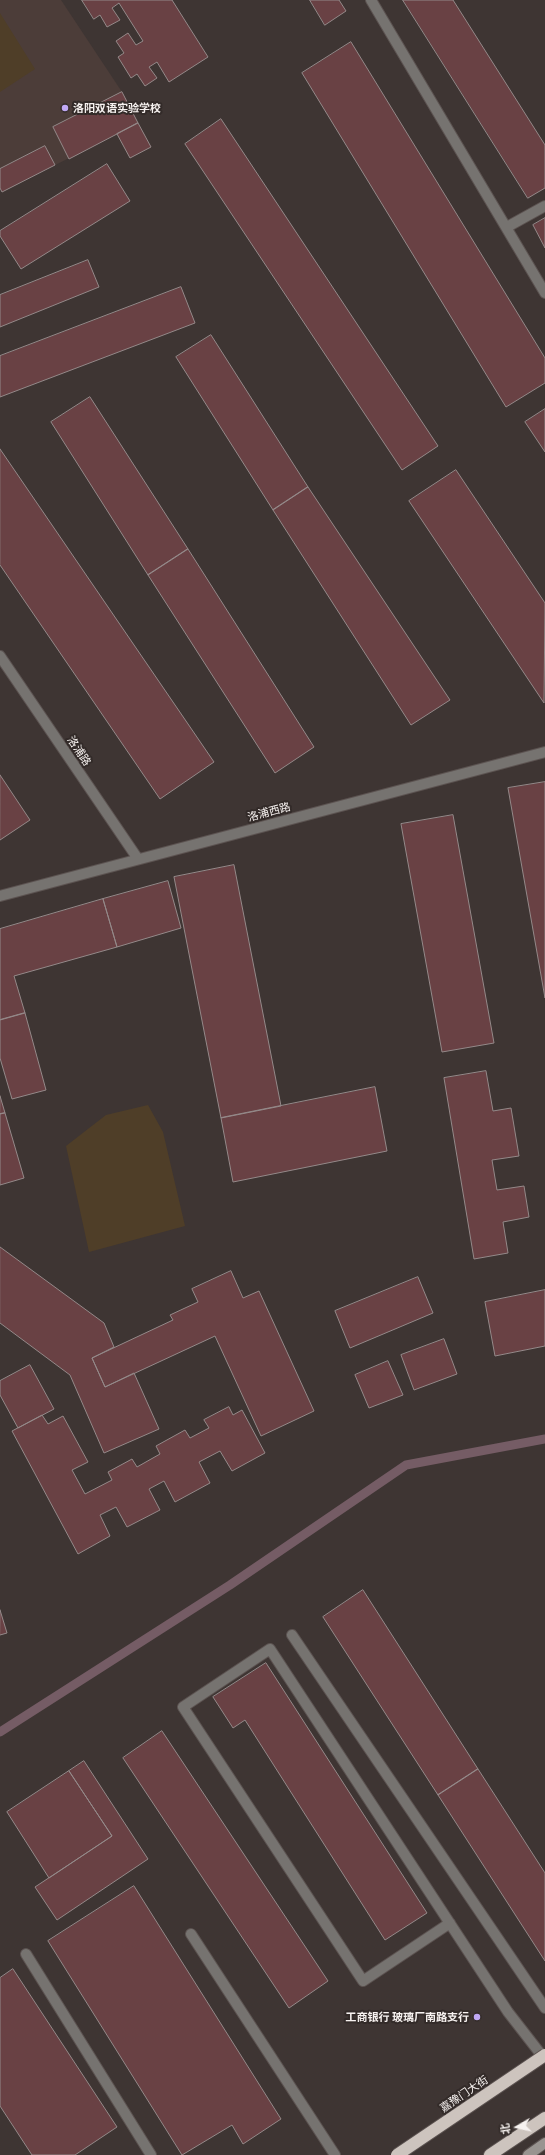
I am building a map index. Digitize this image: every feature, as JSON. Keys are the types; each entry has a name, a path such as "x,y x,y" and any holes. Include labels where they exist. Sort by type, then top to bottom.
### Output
{"highway":[{"name":"嘉豫门大街","path":"397,2155 544,2056"},
{"path":"490,2155 545,2118"}],"main road":[{"path":"528,2155 545,2143"}],"street":[{"path":"371,0 545,293"},
{"path":"506,227 545,206"},
{"name":"洛浦路","path":"0,656 138,859"},
{"name":"洛浦西路","path":"0,896 545,752"},
{"path":"292,1635 545,2008"},
{"path":"450,1923 363,1981 183,1706 270,1649 450,1923 508,2012 544,2056"},
{"path":"191,1934 335,2155"},
{"path":"26,1954 151,2155"}],"shaded area":[{"name":"洛阳双语实验学校","path":"0,0 61,0 122,92 138,123 2,192 0,188"},
{"path":"0,13 35,69 0,92"},
{"path":"148,1105 163,1132 185,1226 89,1252 66,1146 106,1115"}],"building":[{"path":"82,0 172,0 208,57 169,82 157,62 149,67 157,78 145,86 137,74 131,78 118,57 124,53 116,41 128,33 136,45 143,41 119,3 112,8 120,20 107,27 100,15 94,19"},
{"path":"310,0 339,0 346,11 325,25"},
{"path":"403,0 453,0 545,145 545,188 528,198"},
{"path":"351,42 545,358 545,383 506,407 302,73"},
{"path":"122,92 138,123 69,159 53,127"},
{"path":"221,119 438,446 402,470 185,144"},
{"path":"138,123 151,147 130,158 117,134"},
{"path":"45,146 55,165 2,192 0,188 0,169"},
{"path":"107,164 130,201 21,269 0,236 0,231"},
{"path":"545,218 545,248 533,225"},
{"path":"88,260 99,287 0,327 0,295"},
{"path":"181,287 195,323 0,397 0,356"},
{"path":"211,335 308,487 273,510 176,357"},
{"path":"90,397 188,549 148,575 51,422"},
{"path":"545,409 545,452 525,422"},
{"path":"0,449 214,762 160,799 0,565"},
{"path":"456,470 545,603 544,703 409,501"},
{"path":"308,487 450,700 411,725 273,510"},
{"path":"188,549 314,747 275,773 148,575"},
{"path":"0,775 30,820 0,840"},
{"path":"545,782 545,998 508,788"},
{"path":"453,815 494,1043 442,1052 401,824"},
{"path":"234,865 281,1106 221,1118 174,877"},
{"path":"168,881 181,928 117,947 103,899"},
{"path":"103,899 117,947 14,976 25,1013 0,1020 0,929"},
{"path":"25,1013 46,1090 12,1099 0,1058 0,1020"},
{"path":"486,1071 493,1111 511,1108 519,1156 492,1160 497,1190 524,1186 529,1217 503,1222 508,1253 474,1259 444,1078"},
{"path":"375,1087 387,1151 233,1182 221,1118"},
{"path":"0,1096 5,1113 0,1114"},
{"path":"5,1113 24,1178 0,1185 0,1114"},
{"path":"0,1247 104,1323 114,1347 92,1358 105,1387 134,1373 159,1429 104,1453 70,1375 0,1323"},
{"path":"231,1271 243,1298 259,1291 314,1411 261,1436 215,1336 105,1387 92,1358 173,1320 170,1315 198,1302 192,1289"},
{"path":"418,1277 433,1313 350,1348 335,1311"},
{"path":"545,1290 545,1346 495,1356 485,1302"},
{"path":"444,1339 457,1374 414,1390 401,1355"},
{"path":"388,1361 403,1395 369,1408 355,1375"},
{"path":"30,1365 54,1409 18,1428 0,1395 0,1381"},
{"path":"229,1407 233,1415 242,1410 265,1453 232,1471 220,1451 199,1462 210,1483 175,1502 164,1481 149,1489 160,1510 127,1527 116,1507 100,1515 110,1536 78,1554 12,1431 42,1415 48,1424 63,1416 88,1462 72,1470 85,1494 112,1480 108,1472 132,1459 137,1467 160,1454 156,1446 185,1430 190,1438 209,1428 204,1420"},
{"path":"363,1590 478,1769 438,1795 323,1617"},
{"path":"0,1610 7,1633 0,1635"},
{"path":"266,1663 427,1913 385,1940 245,1720 233,1728 213,1697"},
{"path":"162,1731 328,1981 289,2008 123,1758"},
{"path":"84,1761 148,1859 57,1920 35,1887 112,1836 69,1771"},
{"path":"478,1769 545,1873 545,1961 438,1795"},
{"path":"69,1771 112,1836 49,1878 7,1812"},
{"path":"134,1886 281,2119 243,2144 232,2125 182,2155 48,1941"},
{"path":"13,1969 117,2127 75,2155 32,2155 0,2106 0,1978"}],"waterway":[{"path":"0,1732 230,1585 406,1465 545,1439"}],"place":[{"name":"洛阳双语实验学校","path":"65,108"},
{"name":"工商银行 玻璃厂南路支行","path":"477,2017"}]}
